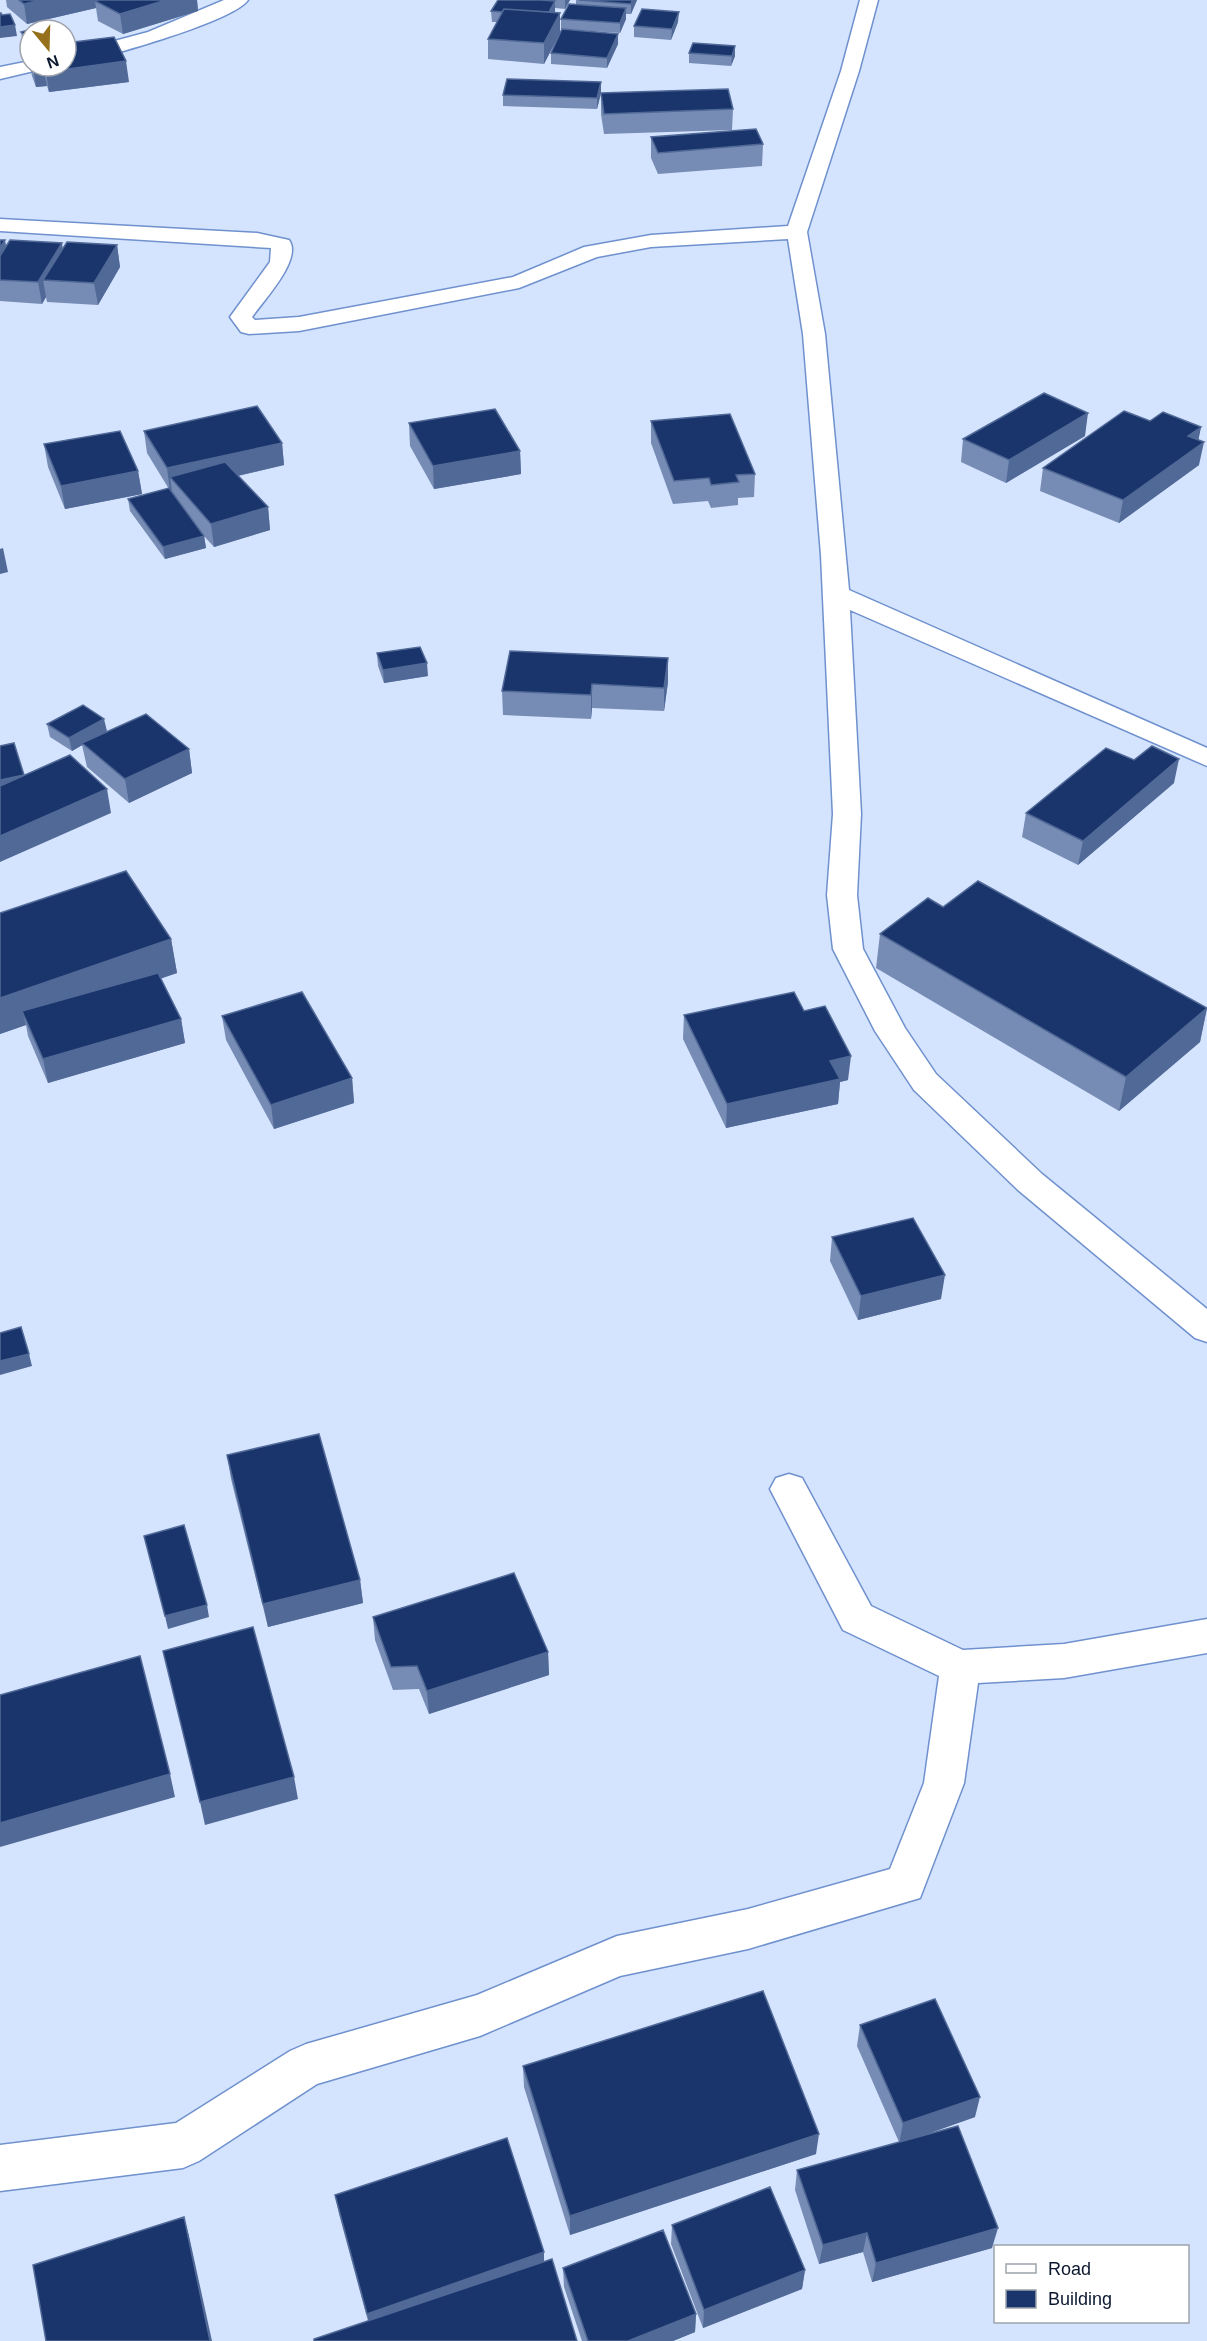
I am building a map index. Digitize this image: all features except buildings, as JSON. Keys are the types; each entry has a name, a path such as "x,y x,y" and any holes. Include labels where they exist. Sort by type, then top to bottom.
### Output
{"street":[{"path":"78,58 205,16 239,0"},
{"path":"869,0 850,71 798,232 814,334 836,594 847,814 842,895 848,949 891,1031 925,1082 1030,1182 1207,1329"},
{"path":"0,73 18,69"},
{"path":"0,225 257,239 282,244 281,262 241,317 249,327 299,324 519,282 592,252 651,241 798,232"},
{"path":"836,594 1207,758"},
{"path":"789,1489 857,1618 960,1667 1064,1661 1207,1636"},
{"path":"0,2168 183,2145 306,2066 480,2015 617,1956 748,1929 905,1884 944,1783 960,1667"}]}
